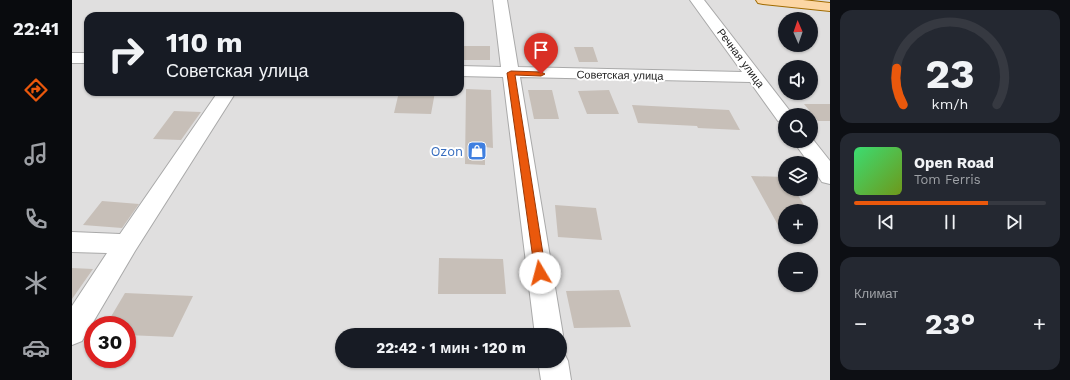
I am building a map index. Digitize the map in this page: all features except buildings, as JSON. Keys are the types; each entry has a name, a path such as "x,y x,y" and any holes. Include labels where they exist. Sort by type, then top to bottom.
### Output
{"main road":[{"path":"763,0 830,6"}],"street":[{"path":"500,0 548,328"},
{"name":"Речная улица","path":"697,0 778,108"},
{"path":"72,58 84,58"},
{"name":"Советская улица","path":"464,71 755,77"},
{"path":"72,331 126,244 224,96"},
{"path":"808,148 830,176"},
{"path":"72,242 126,244"},
{"path":"554,368 556,380"}],"shaded area":[{"path":"72,0 830,0 830,380 72,380"}],"place":[{"name":"Ozon","path":"477,151"}],"route":[{"path":"540,273 511,73 541,74"}]}
